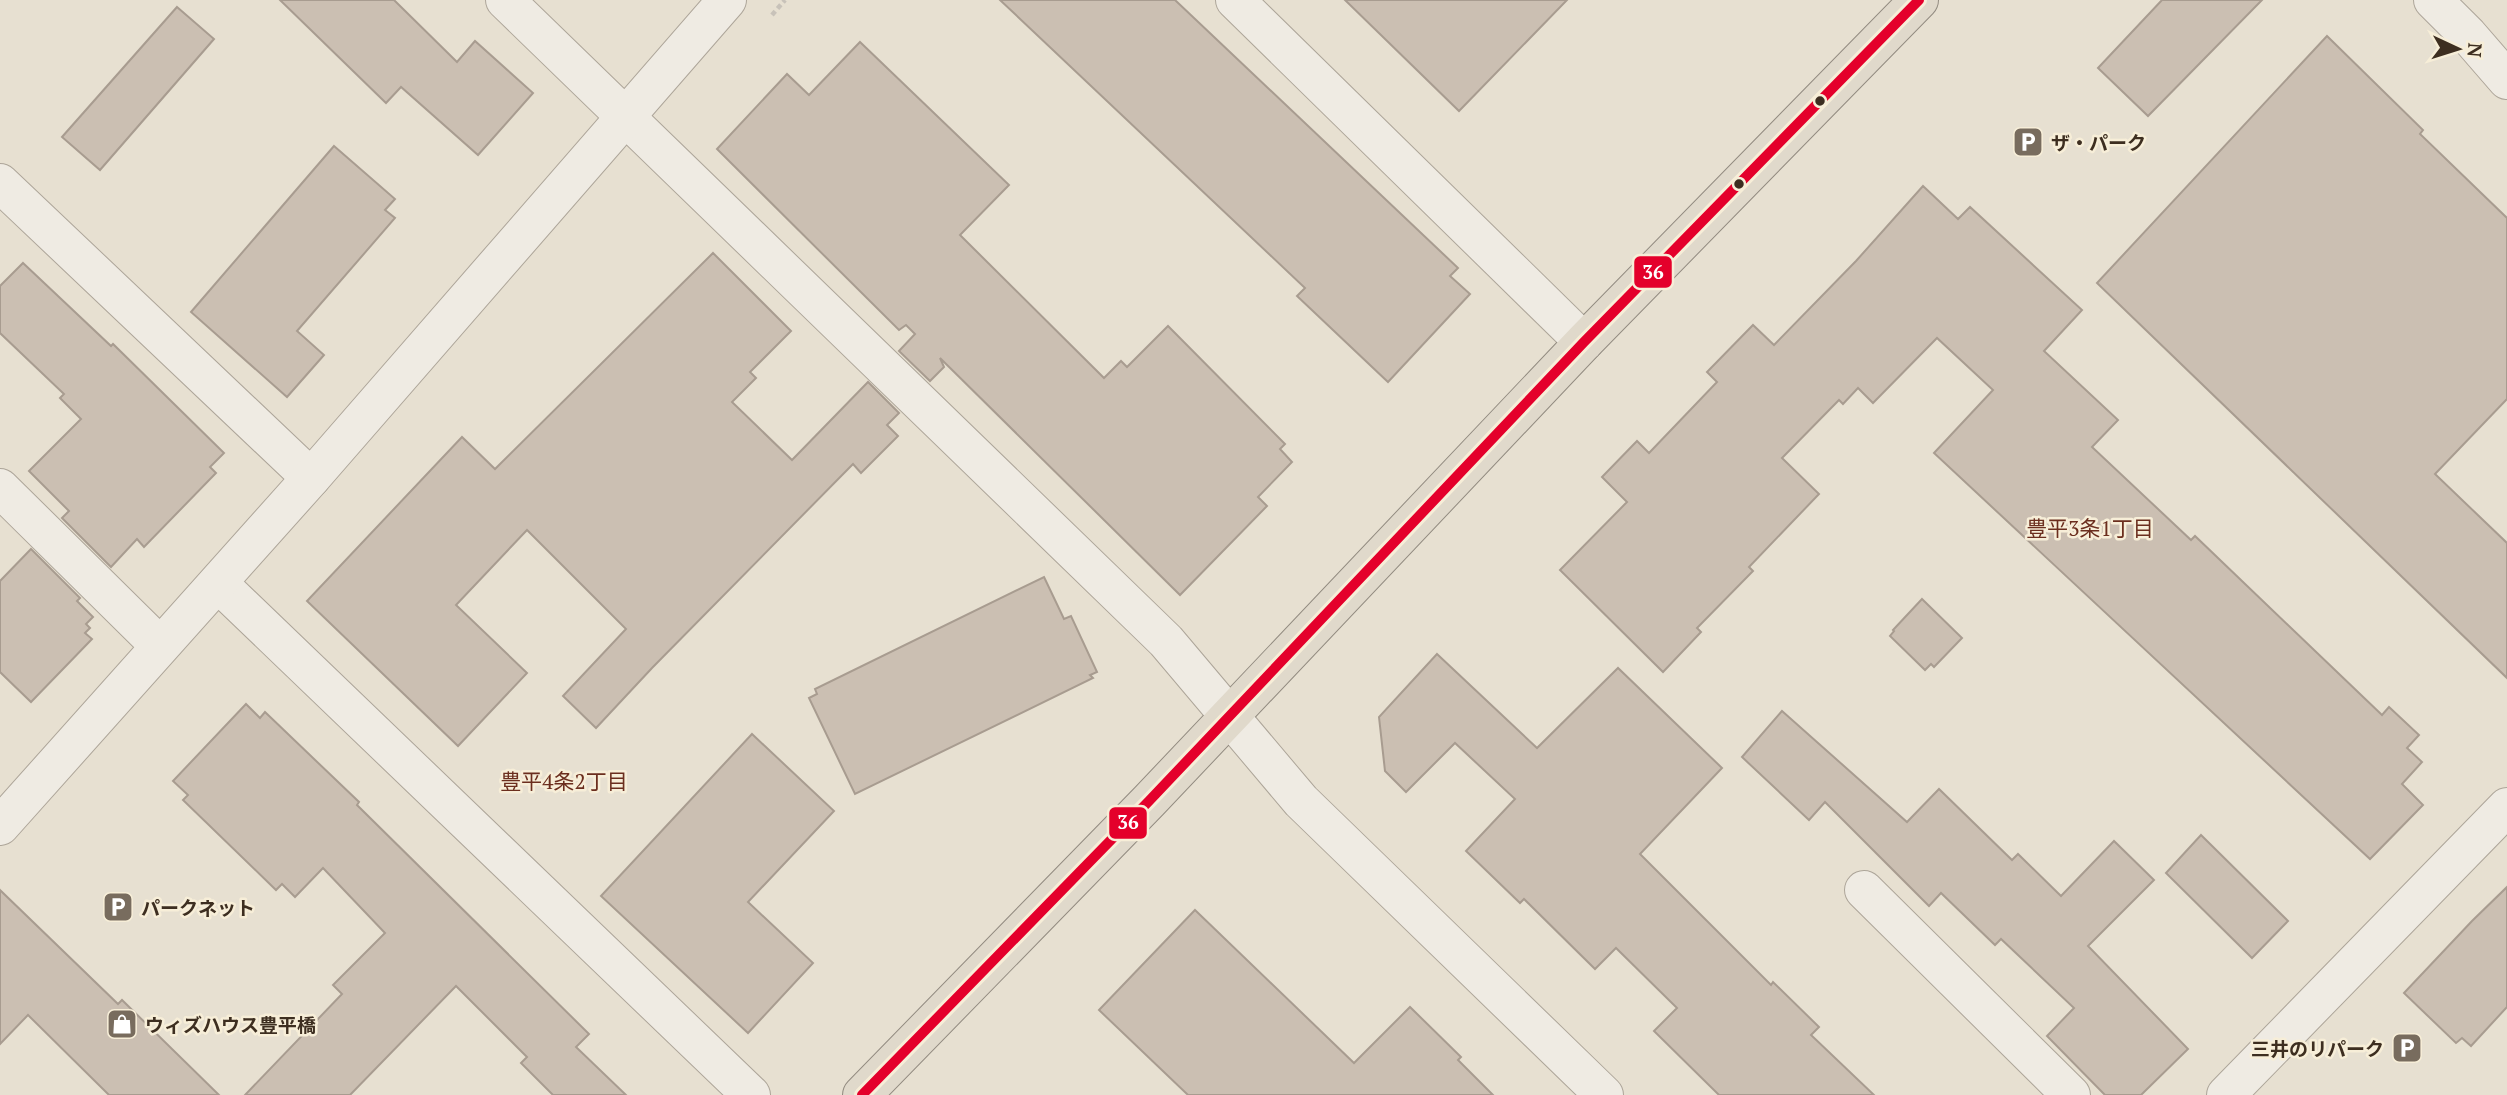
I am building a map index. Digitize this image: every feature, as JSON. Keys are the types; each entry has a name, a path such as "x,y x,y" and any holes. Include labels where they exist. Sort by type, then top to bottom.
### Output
{"highway":[{"path":"862,1095 1230,716 1584,342 1919,0"}],"street":[{"path":"505,0 1166,641 1301,802 1604,1095"},
{"path":"0,826 311,478 727,0"},
{"path":"1235,0 1584,342"},
{"path":"2432,0 2507,80"},
{"path":"0,183 311,478"},
{"path":"0,488 160,646"},
{"path":"218,583 751,1095"},
{"path":"2226,1095 2507,807"},
{"path":"1864,890 2071,1095"}],"building":[{"path":"280,0 394,0 457,62 475,41 533,93 478,155 401,87 386,103"},
{"path":"1000,0 1175,0 1458,268 1450,276 1470,294 1388,382 1297,296 1305,288"},
{"path":"1345,0 1567,0 1459,111"},
{"path":"2162,0 2262,0 2148,116 2098,68"},
{"path":"177,7 214,39 100,170 62,137"},
{"path":"2327,36 2423,130 2420,134 2507,218 2507,399 2435,474 2507,543 2507,678 2097,283"},
{"path":"860,42 1009,185 960,235 1104,378 1121,361 1127,367 1168,326 1285,444 1280,449 1292,462 1258,497 1267,506 1180,595 940,358 944,367 930,381 899,351 915,334 906,325 899,330 717,149 787,74 809,95"},
{"path":"334,146 395,199 385,210 395,218 297,331 324,355 287,397 191,312"},
{"path":"1923,186 1958,219 1970,207 2082,310 2044,351 2118,420 2092,447 2191,540 2195,536 2382,715 2389,707 2419,735 2407,748 2422,762 2402,784 2423,805 2370,859 1934,453 1993,390 1937,338 1873,403 1858,388 1843,404 1839,400 1782,458 1819,494 1749,567 1753,571 1697,628 1701,632 1663,672 1560,570 1627,502 1602,477 1637,441 1649,453 1717,382 1707,372 1753,325 1774,345 1856,261"},
{"path":"713,253 791,331 750,372 756,378 732,402 792,460 868,382 899,413 887,425 898,436 861,473 853,464 596,728 563,696 626,629 527,530 456,605 527,673 458,746 307,601 462,437 495,469"},
{"path":"23,263 111,346 113,344 224,453 210,467 216,473 144,547 137,539 111,567 62,518 69,511 29,471 81,419 60,398 64,394 0,333 0,286"},
{"path":"31,549 80,598 77,601 93,617 86,624 90,628 85,633 92,639 31,702 0,672 0,581"},
{"path":"1044,577 1064,619 1071,616 1097,672 1090,675 1093,678 855,794 809,698 817,694 815,689"},
{"path":"1922,599 1962,638 1934,667 1931,664 1925,670 1890,636"},
{"path":"1437,654 1537,748 1618,668 1722,768 1640,854 1771,985 1773,982 1819,1027 1811,1035 1874,1095 1719,1095 1654,1031 1677,1008 1616,948 1595,969 1524,899 1520,903 1466,851 1515,799 1455,743 1406,792 1385,771 1379,717"},
{"path":"246,704 260,718 265,712 359,802 357,805 589,1034 576,1047 626,1095 553,1095 521,1063 527,1057 456,986 350,1095 245,1095 342,994 333,985 385,933 323,868 295,897 282,884 276,890 183,800 188,795 173,781"},
{"path":"1782,711 1907,822 1939,789 2012,860 2018,854 2061,896 2114,841 2154,880 2088,946 2188,1049 2141,1095 2105,1095 2047,1036 2074,1008 2001,939 1995,945 1941,893 1929,906 1825,802 1809,820 1742,757"},
{"path":"752,734 834,811 748,902 813,963 748,1033 601,896"},
{"path":"2201,835 2288,921 2252,958 2166,873"},
{"path":"2507,887 2507,1007 2471,1046 2462,1038 2456,1043 2404,993"},
{"path":"0,890 118,1004 122,1000 219,1095 109,1095 28,1015 0,1044"},
{"path":"1195,910 1354,1063 1410,1007 1461,1057 1458,1060 1493,1095 1188,1095 1099,1010"}],"transit line":[{"name":"36","path":"862,1095 1149,801 1584,342 1919,0"}],"place":[{"name":"ザ・パーク","path":"2028,142"},
{"name":"パークネット","path":"118,907"},
{"name":"ウィズハウス豊平橋","path":"122,1024"},
{"name":"三井のリパーク","path":"2407,1048"}],"district":[{"name":"豊平3条1丁目","path":"2090,528"},
{"name":"豊平4条2丁目","path":"564,781"}]}
